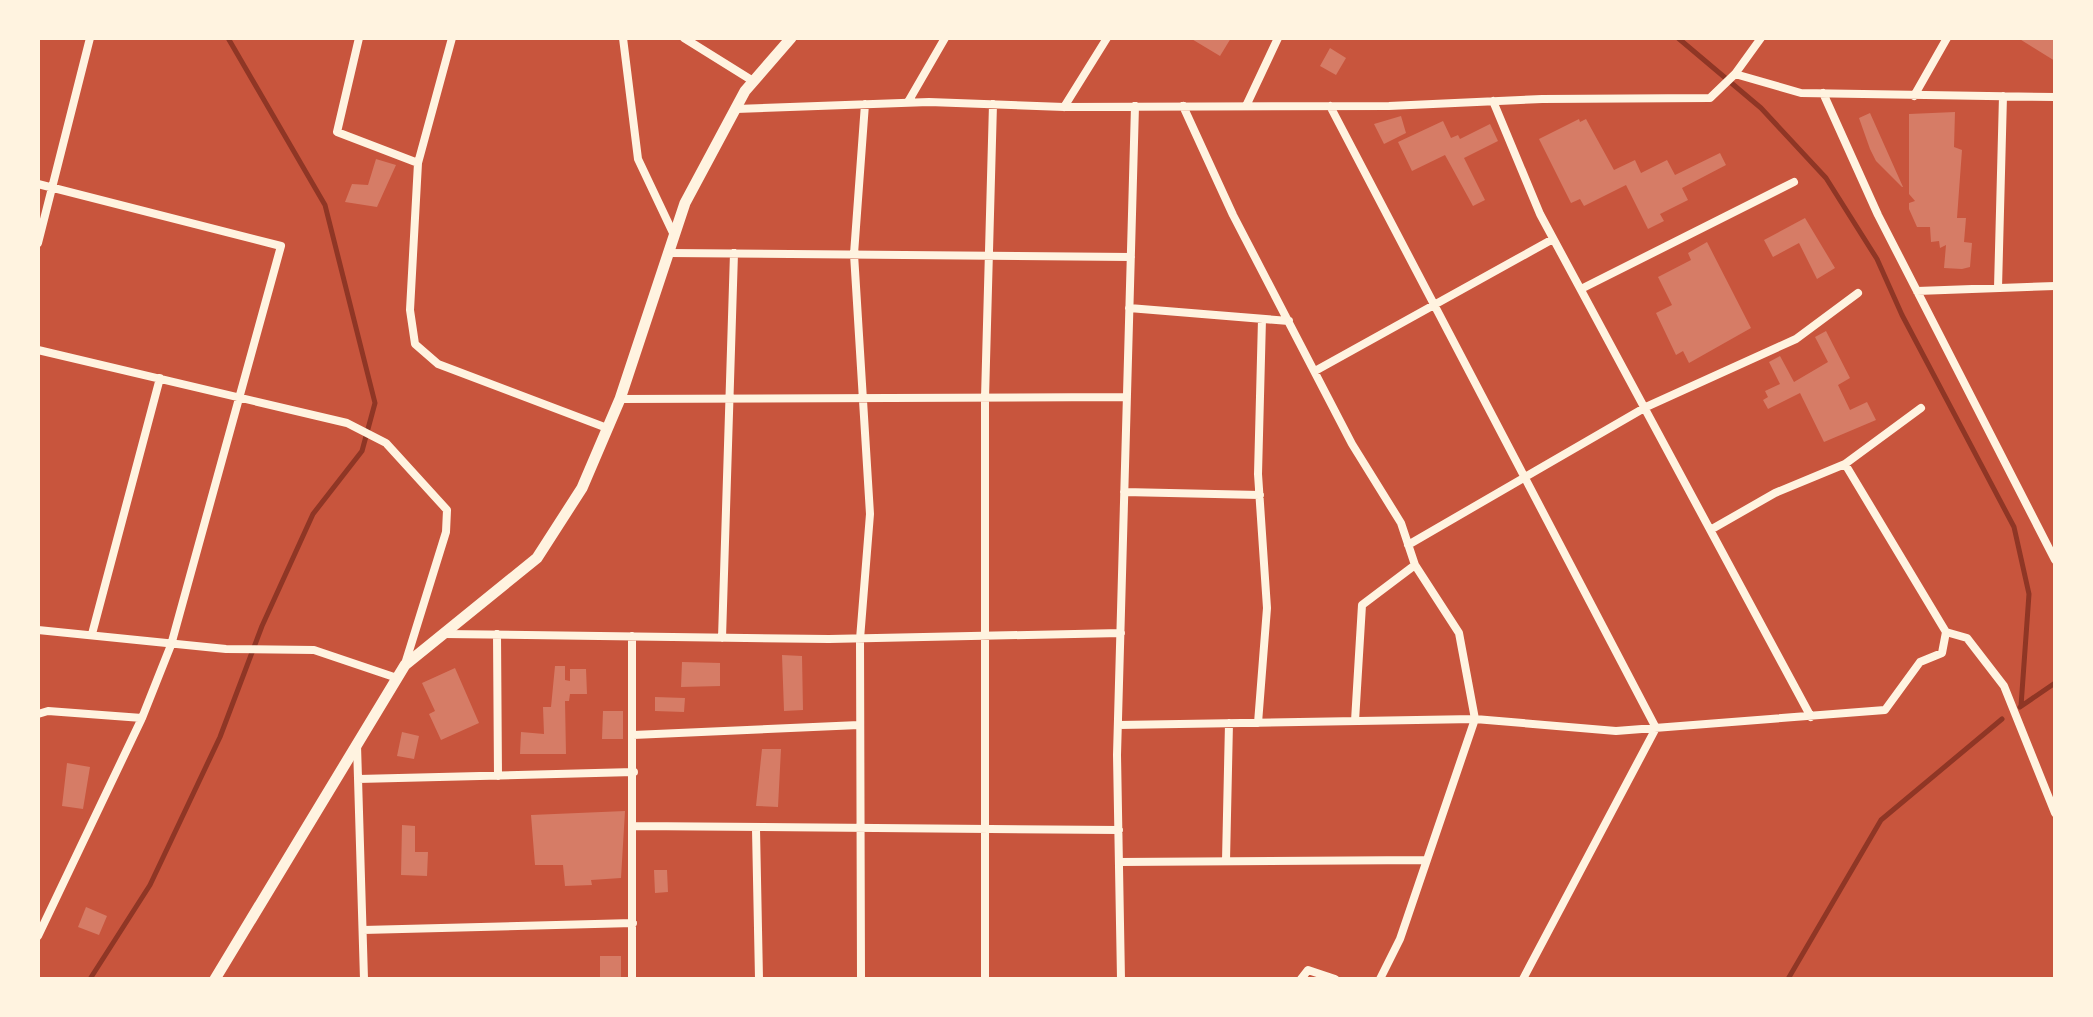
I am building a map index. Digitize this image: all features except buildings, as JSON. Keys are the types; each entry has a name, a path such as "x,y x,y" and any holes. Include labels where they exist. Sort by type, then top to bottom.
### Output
{"street":[{"path":"38,243 90,38"},
{"path":"359,38 337,132 418,163"},
{"path":"452,38 418,163 410,310 415,344 438,364 607,428"},
{"path":"623,38 638,159 674,236"},
{"path":"684,38 749,86"},
{"path":"405,665 537,558 582,488 620,399 685,203 749,86 791,38"},
{"path":"908,102 945,38"},
{"path":"1064,107 1106,38"},
{"path":"1246,106 1278,38"},
{"path":"736,109 908,102 1064,107 1330,106 1710,98 1735,74 1761,38"},
{"path":"1914,96 1947,38"},
{"path":"1735,74 1801,93 2055,97"},
{"path":"1823,93 1878,215 2055,560"},
{"path":"1998,288 2003,96"},
{"path":"1493,101 1553,239 1811,717"},
{"path":"861,979 858,831 860,639 870,514 854,254 865,104"},
{"path":"985,979 985,398 993,104"},
{"path":"1121,979 1118,725 1135,106"},
{"path":"1183,106 1233,215 1352,444 1401,523 1415,565 1459,633 1475,719 1400,939 1380,979"},
{"path":"1330,106 1656,728"},
{"path":"1581,289 1794,182"},
{"path":"38,184 281,246 171,645 142,718 40,924 38,936"},
{"path":"1315,371 1553,239"},
{"path":"669,253 1131,257"},
{"path":"722,638 734,253"},
{"path":"1917,291 2055,286"},
{"path":"1408,545 1646,407 1796,339 1858,293"},
{"path":"1129,308 1289,321"},
{"path":"1258,723 1267,608 1260,495 1262,319"},
{"path":"38,350 347,423 386,443 447,510 442,545 405,665 215,979"},
{"path":"92,634 160,378"},
{"path":"620,399 1127,397"},
{"path":"1712,529 1775,493 1845,464 1921,408"},
{"path":"1118,725 1475,719 1616,731 1885,710 1920,662 1942,653 1946,632 1845,464"},
{"path":"1124,492 1260,495"},
{"path":"1355,721 1362,605 1415,565"},
{"path":"38,630 171,645 314,650 397,678"},
{"path":"1946,632 1967,638 2004,686 2055,813"},
{"path":"444,634 860,639 1121,633"},
{"path":"497,634 498,776"},
{"path":"632,636 632,979"},
{"path":"38,714 48,711 142,718"},
{"path":"1226,861 1229,723"},
{"path":"633,735 859,725"},
{"path":"1523,979 1656,728"},
{"path":"357,745 364,979"},
{"path":"358,779 634,772"},
{"path":"634,826 858,831 1119,830"},
{"path":"756,829 759,979"},
{"path":"1119,862 1426,860"},
{"path":"363,930 633,923"},
{"path":"1301,979 1308,970 1335,979"}],"waterway":[{"path":"90,979 150,885 220,737 262,626 313,514 362,451 375,403 325,205 228,38"},
{"path":"1678,38 1761,108 1826,178 1877,259 1902,315 2014,527 2029,594 2021,706"},
{"path":"2020,707 2055,683"},
{"path":"1788,979 1881,820 2002,719"}]}
